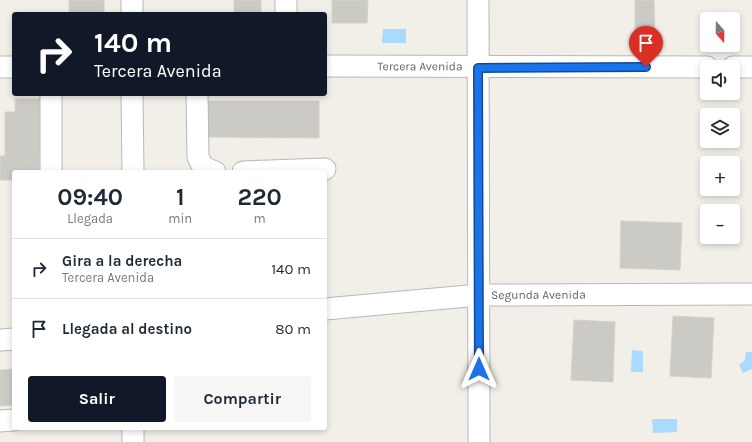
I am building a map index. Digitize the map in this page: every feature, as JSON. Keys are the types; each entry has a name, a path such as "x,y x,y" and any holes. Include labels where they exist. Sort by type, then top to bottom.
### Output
{"street":[{"path":"132,0 132,12"},
{"path":"286,0 286,12"},
{"path":"478,0 480,442"},
{"name":"Tercera Avenida","path":"327,66 478,68 700,67"},
{"path":"0,67 12,67"},
{"path":"740,67 752,67"},
{"path":"51,96 51,170"},
{"path":"132,96 133,170"},
{"path":"197,96 198,157 203,167 210,170"},
{"path":"298,170 325,169"},
{"name":"Segunda Avenida","path":"327,309 479,295 752,294"},
{"path":"0,340 12,339"},
{"path":"0,421 12,420"},
{"path":"133,430 133,442"}],"water":[{"path":"383,29 406,29 406,43 382,43"},
{"path":"632,350 643,351 643,372 631,372"},
{"path":"746,352 752,352 752,369 743,373 739,365 745,360"},
{"path":"652,419 677,419 677,432 653,433"}],"building":[{"path":"69,0 104,0 104,12 69,12"},
{"path":"234,0 261,0 261,12 234,12"},
{"path":"332,0 368,0 367,23 332,23"},
{"path":"635,0 654,0 655,33 635,35"},
{"path":"15,99 40,99 39,170 12,170 12,180 0,180 0,156 5,156 5,112 15,112"},
{"path":"208,101 319,101 319,138 208,137"},
{"path":"621,221 682,223 680,270 620,268"},
{"path":"673,316 714,318 711,378 670,376"},
{"path":"574,320 615,322 613,382 571,380"},
{"path":"12,369 12,405 0,406 0,370"}],"route":[{"path":"479,369 478,68 646,67"}]}
